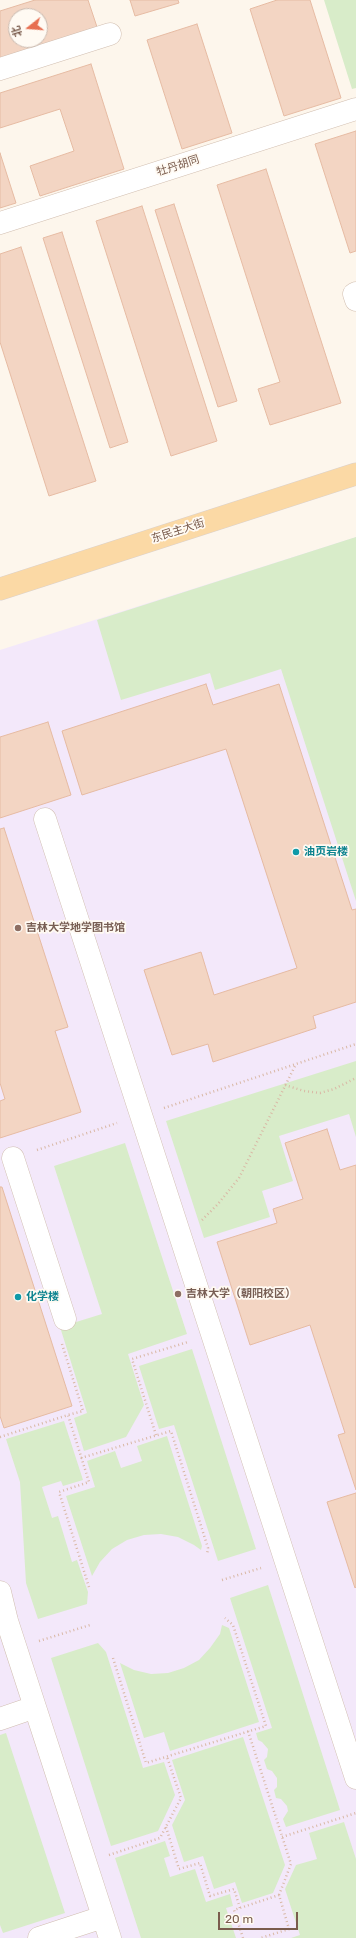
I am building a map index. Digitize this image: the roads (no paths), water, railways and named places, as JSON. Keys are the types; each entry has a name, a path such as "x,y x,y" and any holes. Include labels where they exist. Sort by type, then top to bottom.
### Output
{"main road":[{"name":"东民主大街","path":"0,589 356,474"}],"street":[{"path":"0,69 110,34"},
{"name":"牡丹胡同","path":"0,223 356,109"},
{"path":"356,293 354,294 356,300"},
{"path":"45,819 356,1778"},
{"path":"13,1158 65,1319"},
{"path":"0,1592 16,1648 110,1938"},
{"path":"0,1719 35,1707"},
{"path":"38,1938 103,1917"}],"place":[{"name":"油页岩楼","path":"296,852"},
{"name":"吉林大学地学图书馆","path":"18,928"},
{"name":"吉林大学（朝阳校区）","path":"178,1294"},
{"name":"化学楼","path":"18,1297"}]}
